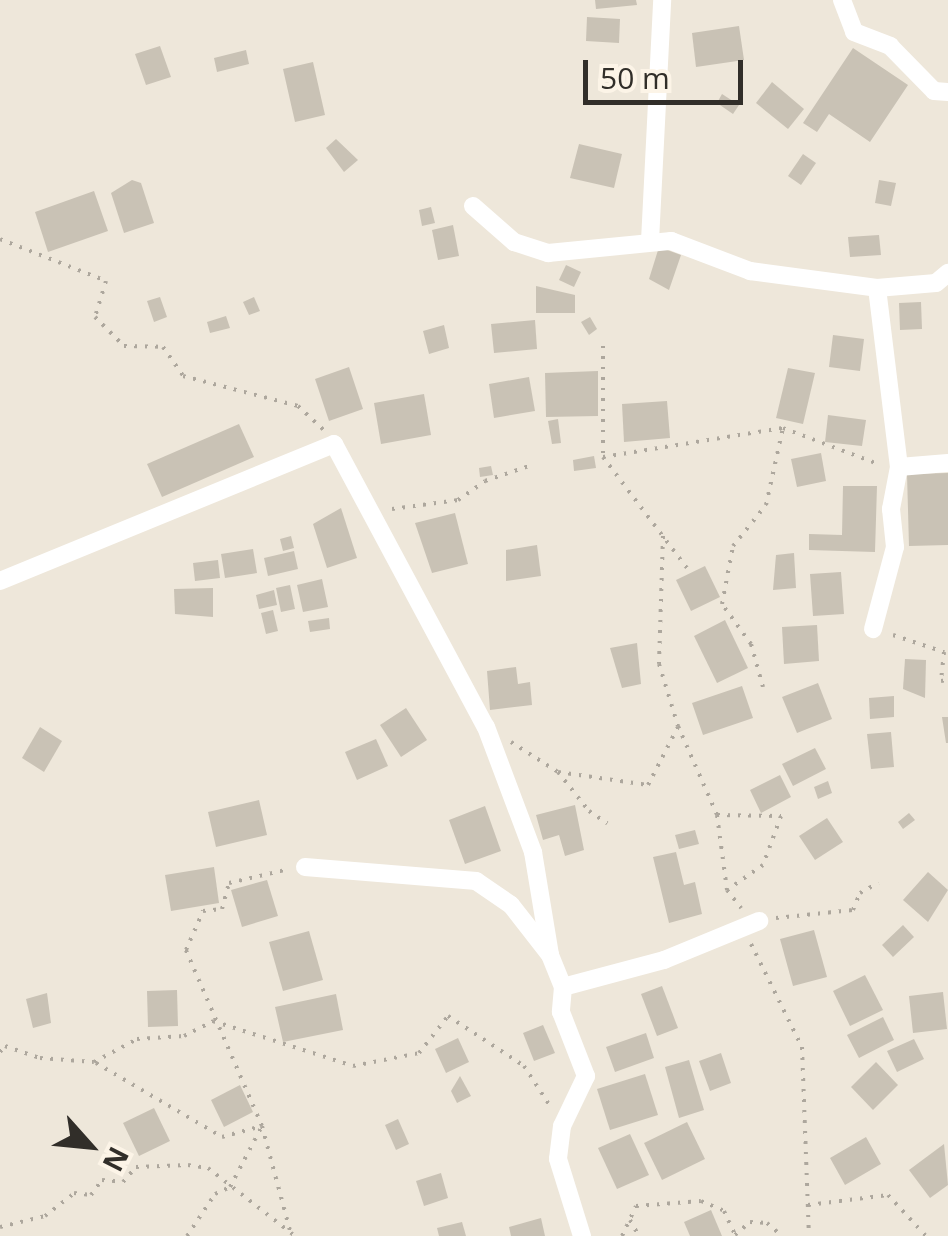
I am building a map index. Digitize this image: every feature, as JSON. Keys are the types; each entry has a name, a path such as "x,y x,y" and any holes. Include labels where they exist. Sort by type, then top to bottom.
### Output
{"street":[{"path":"650,241 662,0"},
{"path":"842,0 854,32 890,46 934,91 948,92"},
{"path":"472,206 514,242 548,254 578,255 650,241 692,246 726,264 788,279 878,288 936,283 948,273"},
{"path":"873,629 896,547 891,510 900,467 878,288"},
{"path":"0,582 334,444 486,726 533,852 550,955 562,987 561,1012 586,1076 562,1126 558,1159 582,1236"},
{"path":"900,467 948,463"},
{"path":"305,867 476,881 511,905 550,955"},
{"path":"562,987 664,960 751,925"}],"path":[{"path":"0,240 106,281 96,318 124,346 163,347 184,376 298,406 334,444"},
{"path":"603,346 603,457 687,568"},
{"path":"763,686 751,644 722,604 733,546 766,506 783,428"},
{"path":"603,457 783,428 860,461 900,467"},
{"path":"368,513 458,500 484,482 528,466"},
{"path":"663,536 659,664 678,726 717,815 730,899 751,925 802,1047 809,1236"},
{"path":"873,629 944,652 940,681 948,680"},
{"path":"486,726 558,772 588,811 607,822"},
{"path":"558,772 648,784 678,726"},
{"path":"717,815 781,816 763,865 727,890"},
{"path":"293,1235 262,1126 213,1021 186,950 203,911 222,909 229,882 305,867"},
{"path":"751,925 853,910 860,893 878,883"},
{"path":"730,899 751,925"},
{"path":"94,1062 137,1039 184,1036 213,1021 353,1066 419,1052 448,1016 524,1066 562,1126"},
{"path":"0,1052 5,1046 40,1058 94,1062 222,1137 262,1126"},
{"path":"187,1236 215,1194 230,1187 262,1126"},
{"path":"0,1226 45,1216 74,1193 91,1195 102,1180 123,1182 136,1167 208,1168 293,1235"},
{"path":"808,1205 888,1196 926,1236"},
{"path":"622,1236 636,1206 701,1201 724,1211 734,1236 750,1222 767,1223 782,1236"},
{"path":"630,1220 638,1236"}],"building":[{"path":"595,0 636,0 637,5 596,9"},
{"path":"587,17 620,19 619,43 586,41"},
{"path":"739,26 744,60 696,67 692,33"},
{"path":"160,46 171,77 146,85 135,54"},
{"path":"853,48 908,85 870,142 829,114 817,132 803,123"},
{"path":"246,50 249,64 217,72 214,58"},
{"path":"313,62 325,115 295,122 283,69"},
{"path":"772,82 804,109 788,129 756,103"},
{"path":"722,94 739,105 733,114 717,103"},
{"path":"336,139 358,160 344,172 326,148"},
{"path":"579,144 622,154 614,188 570,178"},
{"path":"803,154 816,163 801,185 788,176"},
{"path":"132,180 141,183 154,223 124,233 111,193"},
{"path":"879,180 896,183 891,206 875,203"},
{"path":"94,191 108,231 48,252 35,212"},
{"path":"431,207 435,223 422,226 419,210"},
{"path":"453,225 459,256 438,260 432,230"},
{"path":"879,235 881,255 850,257 848,237"},
{"path":"659,247 681,255 669,290 649,279"},
{"path":"566,265 581,272 574,287 559,280"},
{"path":"536,286 575,295 575,313 536,313"},
{"path":"160,297 167,317 154,322 147,301"},
{"path":"254,297 260,311 249,315 243,302"},
{"path":"921,302 922,329 900,330 899,303"},
{"path":"226,316 230,328 210,333 207,322"},
{"path":"590,317 597,329 589,335 581,322"},
{"path":"535,320 537,349 494,353 491,324"},
{"path":"444,325 449,348 429,354 423,331"},
{"path":"833,335 864,339 860,371 829,367"},
{"path":"349,367 363,409 329,421 315,379"},
{"path":"788,368 815,373 803,424 776,418"},
{"path":"598,371 598,416 546,417 545,373"},
{"path":"529,377 535,411 494,418 489,384"},
{"path":"424,394 431,435 381,444 374,403"},
{"path":"667,401 670,438 624,442 622,404"},
{"path":"828,415 866,420 862,446 825,442"},
{"path":"558,419 561,443 552,444 548,421"},
{"path":"239,424 254,457 162,497 147,464"},
{"path":"821,453 826,481 797,487 791,459"},
{"path":"594,456 596,468 574,471 573,460"},
{"path":"491,466 493,475 480,477 479,468"},
{"path":"948,473 948,545 909,546 907,474"},
{"path":"843,486 877,486 875,552 809,550 809,534 842,535"},
{"path":"341,508 357,558 327,568 313,524"},
{"path":"455,513 468,564 432,573 415,523"},
{"path":"291,536 294,548 283,551 280,539"},
{"path":"537,545 541,576 506,581 506,550"},
{"path":"253,549 257,573 225,578 221,554"},
{"path":"294,551 298,569 268,576 264,558"},
{"path":"794,553 796,588 773,590 776,555"},
{"path":"218,560 220,578 195,581 193,563"},
{"path":"705,566 720,597 691,611 676,580"},
{"path":"841,572 844,614 813,616 810,574"},
{"path":"322,579 328,607 303,612 297,585"},
{"path":"290,585 295,609 281,612 276,588"},
{"path":"213,588 213,617 175,614 174,589"},
{"path":"274,590 277,605 259,609 256,595"},
{"path":"273,610 278,631 266,634 261,613"},
{"path":"329,618 330,629 310,632 308,621"},
{"path":"725,620 748,668 717,683 694,636"},
{"path":"817,625 819,661 784,664 782,627"},
{"path":"637,643 641,684 622,688 610,648"},
{"path":"905,659 926,660 925,698 903,689"},
{"path":"516,667 518,684 530,682 532,705 490,710 487,671"},
{"path":"818,683 832,719 797,733 782,697"},
{"path":"742,686 753,718 703,735 692,703"},
{"path":"894,696 894,717 870,719 869,698"},
{"path":"406,708 427,740 401,757 380,725"},
{"path":"942,717 948,717 948,743 946,743"},
{"path":"40,727 62,741 44,772 22,758"},
{"path":"891,732 894,767 871,769 867,734"},
{"path":"376,739 388,766 357,780 345,752"},
{"path":"815,748 826,769 793,786 782,764"},
{"path":"780,775 791,797 761,813 750,790"},
{"path":"828,781 832,793 818,799 814,787"},
{"path":"259,800 267,835 216,847 208,812"},
{"path":"575,805 584,850 565,856 559,835 543,840 536,815"},
{"path":"485,806 501,851 465,864 449,820"},
{"path":"909,813 915,820 903,829 898,822"},
{"path":"827,818 843,842 815,860 799,836"},
{"path":"695,830 699,844 679,849 675,835"},
{"path":"676,852 684,885 695,882 702,914 669,923 653,857"},
{"path":"214,867 219,903 171,911 165,875"},
{"path":"928,872 948,890 928,922 903,900"},
{"path":"267,880 278,916 242,927 231,890"},
{"path":"903,925 914,937 893,957 882,945"},
{"path":"814,930 827,977 793,986 780,939"},
{"path":"309,931 323,980 283,991 269,942"},
{"path":"865,975 883,1010 850,1026 833,991"},
{"path":"662,986 678,1028 657,1036 641,994"},
{"path":"177,990 178,1026 148,1027 147,991"},
{"path":"943,992 947,1029 913,1033 909,996"},
{"path":"47,993 51,1023 33,1028 26,999"},
{"path":"336,994 343,1030 283,1042 275,1007"},
{"path":"883,1017 894,1040 859,1058 847,1035"},
{"path":"543,1025 555,1053 534,1061 523,1033"},
{"path":"646,1033 654,1058 615,1072 606,1047"},
{"path":"458,1038 469,1062 446,1073 435,1049"},
{"path":"914,1039 924,1059 897,1072 887,1051"},
{"path":"721,1053 731,1083 710,1091 699,1061"},
{"path":"689,1060 704,1110 679,1118 665,1067"},
{"path":"876,1062 898,1085 873,1110 851,1087"},
{"path":"645,1074 658,1115 610,1130 597,1089"},
{"path":"460,1076 471,1096 457,1103 451,1091"},
{"path":"240,1085 253,1112 224,1127 211,1100"},
{"path":"154,1108 170,1141 139,1156 123,1123"},
{"path":"398,1119 409,1144 396,1150 385,1125"},
{"path":"687,1122 705,1159 662,1180 644,1143"},
{"path":"630,1134 649,1175 617,1189 598,1148"},
{"path":"866,1137 881,1164 845,1185 830,1158"},
{"path":"944,1144 948,1185 930,1198 909,1170"},
{"path":"441,1173 448,1198 424,1206 416,1181"},
{"path":"711,1210 722,1236 690,1236 684,1222"},
{"path":"541,1218 545,1236 511,1236 509,1227"},
{"path":"462,1222 466,1236 439,1236 437,1228"}]}
